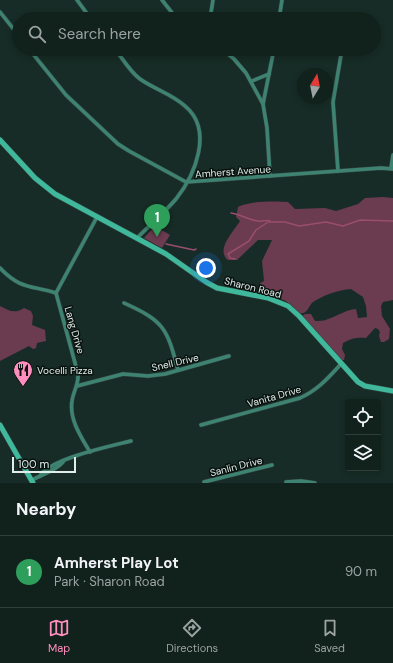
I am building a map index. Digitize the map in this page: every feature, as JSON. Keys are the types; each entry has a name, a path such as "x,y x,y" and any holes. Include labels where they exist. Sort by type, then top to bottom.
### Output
{"street":[{"path":"77,0 86,12"},
{"path":"162,0 171,12"},
{"path":"211,12 214,0"},
{"path":"280,12 282,0"},
{"path":"0,12 2,17 12,28"},
{"name":"Amherst Avenue","path":"35,56 66,96 118,144 186,182 338,171 392,169"},
{"path":"121,56 139,78 182,103 189,109 198,127 200,144 194,169 174,200 137,238"},
{"path":"230,56 238,63 252,81 263,104 267,128 270,176"},
{"path":"263,104 273,56"},
{"path":"338,171 333,102 341,56"},
{"path":"252,81 269,74"},
{"name":"Sharon Road","path":"0,140 35,178 55,194 166,254 217,288 268,298 288,306 299,316 358,382 364,386 393,392"},
{"path":"392,169 393,155"},
{"path":"0,268 13,280 22,285 56,293 97,217"},
{"name":"Lang Drive","path":"56,293 77,367 78,377 72,402 72,413 77,428 90,452"},
{"path":"124,303 152,317 164,330 171,345 178,370"},
{"name":"Snell Drive","path":"77,386 118,375 132,374 152,376 229,356"},
{"name":"Vanita Drive","path":"200,425 300,398 318,388 341,364"},
{"path":"0,425 32,482 59,466 64,461 130,441"},
{"name":"Sanlin Drive","path":"204,483 272,465"},
{"path":"286,482 301,481 315,483"}],"shaded area":[{"path":"365,198 393,198 393,300 383,302 381,306 382,316 390,329 389,339 381,342 379,336 380,332 375,328 366,338 349,340 343,343 342,349 345,355 344,360 342,360 302,316 305,314 311,314 315,321 322,321 356,309 358,318 367,317 363,297 351,289 336,292 317,299 304,313 300,313 285,301 263,294 260,283 264,281 262,261 272,240 258,240 237,260 228,260 225,256 224,251 227,240 240,221 236,217 238,207 242,205 262,202 288,202 295,209 325,208 336,211 358,204"},
{"path":"155,226 170,235 162,248 144,238"},
{"path":"0,306 12,311 18,311 24,308 31,311 33,316 32,325 45,330 46,341 37,343 36,348 33,349 29,346 0,361"}],"waterway":[{"path":"231,213 254,220 270,221"},
{"path":"235,259 230,258 228,254 249,241 256,230 268,222 285,222 299,226 326,222 343,226 360,220 393,221"},
{"path":"166,244 194,250 196,249"}],"place":[{"name":"Amherst Play Lot","path":"157,237"},
{"name":"Vocelli Pizza","path":"23,387"}]}
